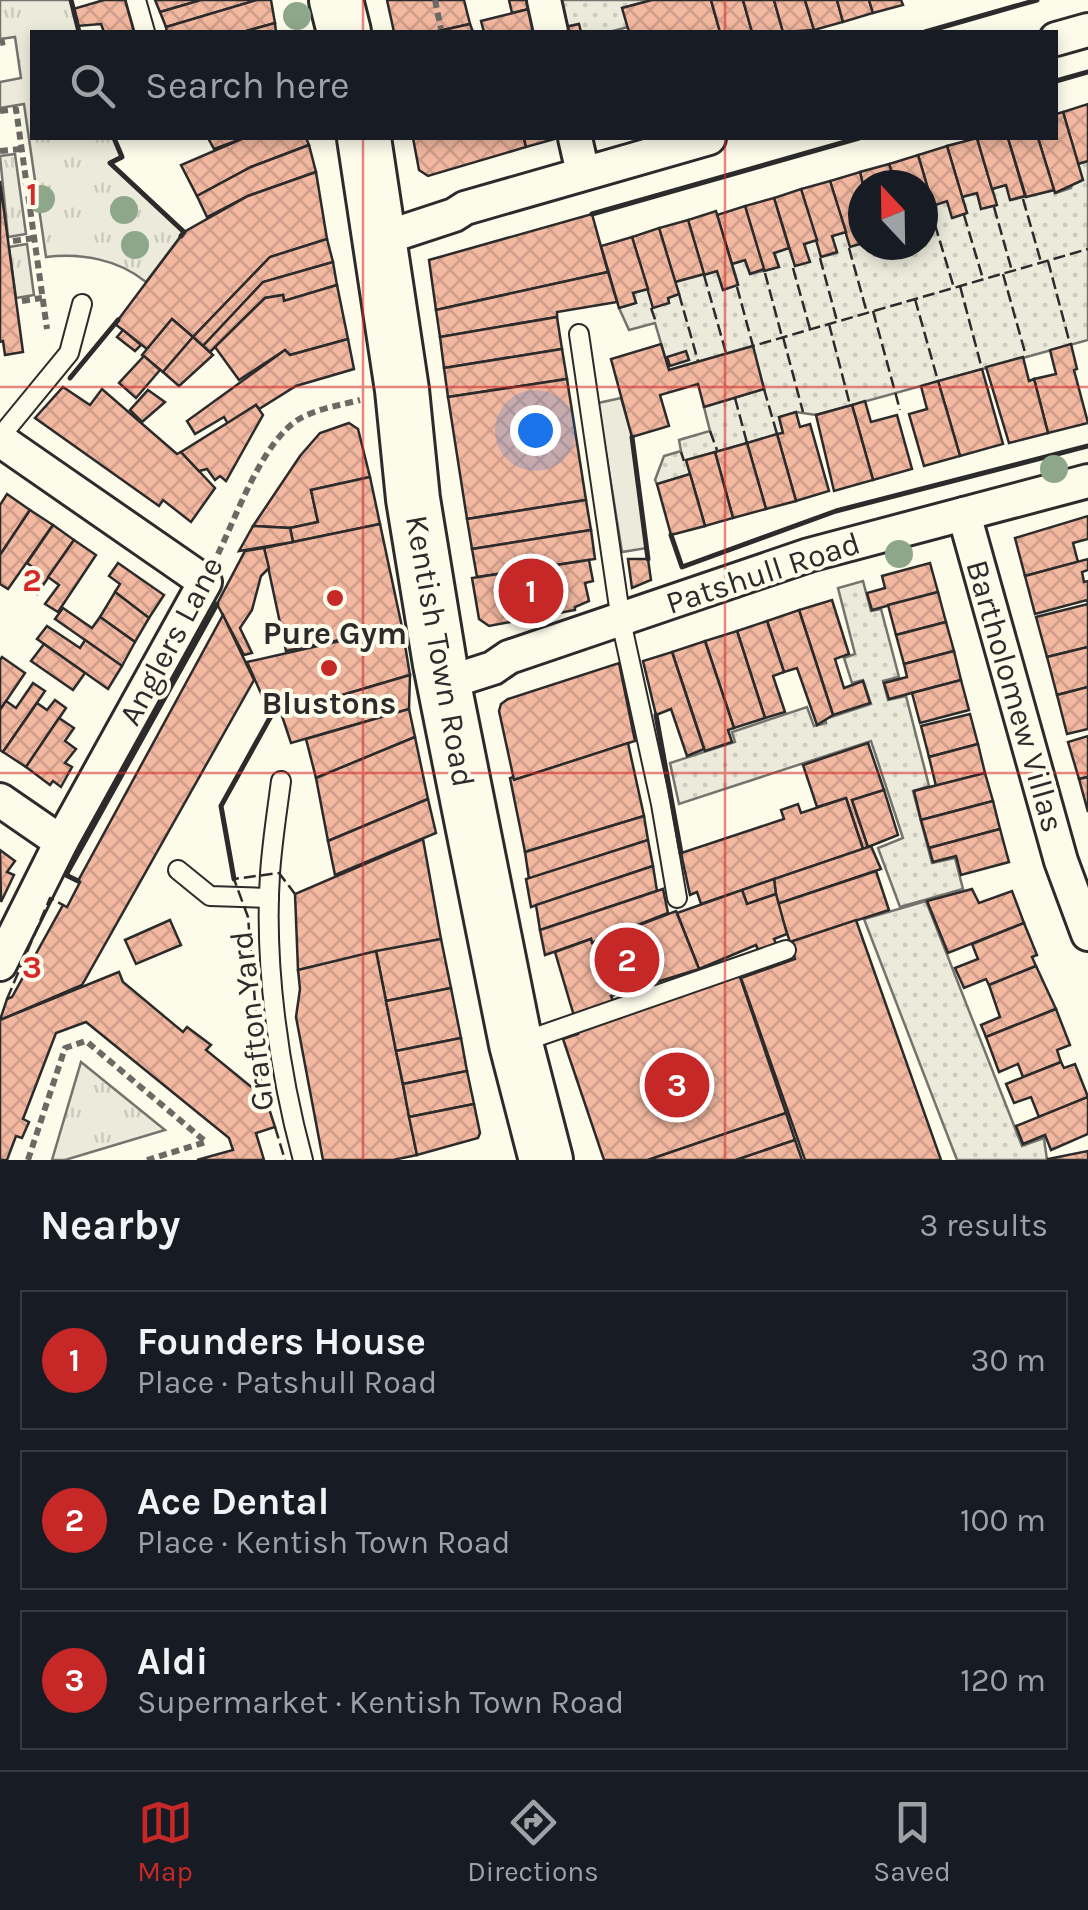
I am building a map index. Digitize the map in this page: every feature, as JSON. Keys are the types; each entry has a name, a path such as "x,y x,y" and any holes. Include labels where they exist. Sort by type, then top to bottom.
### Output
{"main road":[{"path":"336,0 344,30"},
{"name":"Kentish Town Road","path":"364,140 402,390 413,500 444,684 516,1044 546,1160"}],"street":[{"path":"544,0 552,30"},
{"path":"1058,38 1088,30"},
{"path":"575,140 583,173"},
{"path":"381,238 465,208 702,140"},
{"path":"0,438 205,582"},
{"name":"Patshull Road","path":"444,684 482,673 509,657 809,555 1088,481"},
{"name":"Bartholomew Villas","path":"964,514 1074,858 1088,934"},
{"name":"Anglers Lane","path":"0,964 60,842 205,582"},
{"path":"0,800 60,842"}],"lane":[{"path":"136,0 144,30"},
{"path":"0,438 69,353 82,304"},
{"path":"579,334 621,620 676,898"},
{"name":"Grafton Yard","path":"281,781 270,875 272,964 284,1075 303,1160"},
{"path":"178,870 210,896 270,898"},
{"path":"516,1044 786,950"}],"path":[{"path":"435,0 441,29"},
{"path":"0,111 16,108 50,347 63,361"},
{"path":"0,151 22,149"},
{"path":"13,241 34,238"},
{"path":"22,301 42,298"},
{"name":"Anglers Lane","path":"205,582 266,458 296,420 402,390"},
{"path":"28,1160 65,1048 86,1041 206,1142 147,1160"}],"green space":[{"path":"0,0 71,0 78,30 30,30 30,140 115,140 122,157 111,164 184,232 146,282 99,259 46,257 24,104 0,108 0,82 21,78 15,37 0,39"},
{"path":"558,0 652,0 623,8 628,27 580,30 578,24 561,28"},
{"path":"15,154 26,234 8,237 0,156"},
{"path":"1088,161 1088,340 816,415 796,412 779,417 783,433 687,460 690,474 657,484 664,456 681,451 679,440 710,431 704,407 764,389 752,346 669,370 655,323 629,330 619,308 636,303 633,293 648,289 653,307 669,303 668,298 679,294 675,282 717,271 723,290 738,284 732,264 745,260 750,274 779,267 774,253 789,248 795,266 809,261 804,244 817,240 821,257 837,253 832,236 846,232 848,260 938,260 938,204 947,201 953,218 967,213 962,197 977,193 981,208 992,189 1006,185 1011,200 1054,190 1056,193 1071,188 1078,164"},
{"path":"27,244 34,295 16,298 9,247"},
{"path":"863,581 871,611 881,609 899,677 883,681 888,700 906,696 929,786 913,791 932,863 955,858 963,889 900,907 878,848 903,838 871,741 679,804 670,763 735,742 732,732 807,707 814,726 871,704 863,680 852,683 844,658 855,654 838,588"},
{"path":"926,901 1022,1146 1044,1138 1047,1160 957,1160 864,919"},
{"path":"81,1062 165,1130 65,1160 52,1160"}],"shaded area":[{"path":"621,398 632,437 647,548 622,552 598,403"}],"building":[{"path":"104,0 125,0 133,30 103,30 101,24 77,26 73,9"},
{"path":"155,0 201,0 160,12"},
{"path":"201,0 257,0 166,27 160,12"},
{"path":"257,0 271,0 275,23 250,30 166,27"},
{"path":"387,0 464,0 470,24 443,30 394,30"},
{"path":"509,0 527,0 529,9 512,13"},
{"path":"652,0 711,0 719,30 628,30 622,8"},
{"path":"711,0 743,0 751,30 719,30"},
{"path":"743,0 774,0 782,30 751,30"},
{"path":"774,0 805,0 814,30 782,30"},
{"path":"805,0 837,0 843,22 814,30"},
{"path":"837,0 869,0 873,13 843,22"},
{"path":"869,0 901,0 903,5 873,13"},
{"path":"529,9 534,30 483,30 481,21"},
{"path":"275,23 276,30 250,30"},
{"path":"470,24 472,30 443,30"},
{"path":"579,24 580,30 562,30"},
{"path":"1088,104 1088,161 1078,164 1063,112"},
{"path":"1063,112 1083,180 1055,193 1039,140 1058,140 1058,113"},
{"path":"209,140 239,140 214,149"},
{"path":"239,140 307,140 309,145 251,167 197,196 181,165"},
{"path":"413,140 524,140 526,147 428,176 419,170"},
{"path":"524,140 551,140 526,147"},
{"path":"978,140 997,205 981,209 977,193 962,197 947,146"},
{"path":"978,140 1009,140 1025,196 1010,200 1006,185 992,189"},
{"path":"1009,140 1039,140 1054,190 1026,197"},
{"path":"309,145 316,172 248,196 207,217 197,196 251,167"},
{"path":"947,146 967,213 952,218 947,201 938,204 938,170 922,170 918,155"},
{"path":"918,155 922,170 891,170 889,164"},
{"path":"889,164 891,170 867,170"},
{"path":"316,172 327,239 270,257 193,337 172,319 147,349 115,324 184,232 248,196"},
{"path":"848,176 848,240 830,181"},
{"path":"0,181 23,352 5,355 3,341 0,342"},
{"path":"830,181 846,232 832,236 837,252 821,257 801,189"},
{"path":"801,189 817,240 804,244 810,262 795,266 774,198"},
{"path":"774,198 789,248 774,253 779,267 764,271 745,206"},
{"path":"745,206 764,269 750,274 745,260 732,264 717,215"},
{"path":"716,211 738,285 723,290 717,271 704,275 688,220"},
{"path":"592,214 608,272 436,310 429,260"},
{"path":"688,220 704,274 675,282 659,228"},
{"path":"659,228 679,294 668,298 669,303 653,308 632,237"},
{"path":"632,237 648,289 633,293 636,303 619,308 601,246"},
{"path":"327,239 333,262 263,282 203,346 193,337 270,257"},
{"path":"333,262 337,285 284,301 283,295 265,298 210,352 203,346 263,282"},
{"path":"608,272 617,302 557,312 557,317 440,337 436,310"},
{"path":"337,285 348,339 290,355 285,350 239,380 215,347 265,298 283,295 284,301"},
{"path":"557,317 562,349 444,368 440,337"},
{"path":"172,319 193,337 163,372 142,355"},
{"path":"123,330 141,345 135,351 117,337"},
{"path":"193,337 213,355 179,386 163,372"},
{"path":"348,339 354,369 296,386 228,424 224,417 195,434 187,421 285,350 290,355"},
{"path":"661,344 669,370 753,346 764,389 704,407 698,384 660,395 669,426 632,437 611,359"},
{"path":"1071,344 1088,423 1048,433 1034,379 1056,374 1050,350"},
{"path":"562,349 567,379 448,397 444,368"},
{"path":"686,351 689,360 670,366 667,357"},
{"path":"144,356 160,370 136,398 119,383"},
{"path":"1023,357 1029,381 1034,379 1048,433 1009,443 986,367"},
{"path":"982,369 1003,444 960,456 938,381"},
{"path":"567,379 586,500 467,519 448,397"},
{"path":"938,381 960,456 924,466 909,414 927,409 921,386"},
{"path":"63,387 90,405 102,389 177,454 181,452 215,488 191,522 163,500 159,506 35,418"},
{"path":"148,390 165,402 142,422 130,410"},
{"path":"865,401 871,422 897,415 912,469 873,480 852,405"},
{"path":"256,405 263,415 226,481 220,476 215,480 207,469 199,471 181,452"},
{"path":"852,405 873,480 834,491 816,415"},
{"path":"796,412 800,427 810,424 829,491 796,501 777,434 783,433 779,417"},
{"path":"349,423 358,429 370,477 311,490 318,522 290,528 253,526 320,433"},
{"path":"777,434 796,501 766,509 747,443"},
{"path":"747,443 766,509 733,518 715,452"},
{"path":"715,452 733,518 705,526 686,460"},
{"path":"690,474 705,526 671,535 657,484"},
{"path":"370,477 380,524 293,542 290,528 318,522 311,490"},
{"path":"7,494 30,510 0,555 0,505"},
{"path":"586,500 591,530 472,549 467,519"},
{"path":"30,510 53,525 8,589 0,584 0,555"},
{"path":"1088,516 1088,539 1073,543 1078,562 1025,576 1015,538"},
{"name":"Pure Gym","path":"380,524 402,627 286,651 264,548"},
{"path":"53,525 74,540 37,594 24,585 35,569 27,563"},
{"path":"253,526 290,528 293,542 239,551"},
{"path":"591,530 595,559 477,577 472,549"},
{"path":"74,540 96,555 58,612 45,604 59,585 48,577"},
{"path":"264,548 269,568 261,576 252,610 240,628 252,653 244,655 217,604 245,551"},
{"path":"628,559 648,559 651,580 632,588"},
{"path":"1088,559 1088,570 1082,572 1084,582 1088,581 1088,604 1087,600 1035,614 1025,576"},
{"path":"589,560 593,581 585,583 589,601 575,610 489,626 479,619 472,578"},
{"path":"118,563 164,595 149,618 115,592 120,584 109,576"},
{"path":"930,563 938,592 872,610 867,593 885,588 882,576"},
{"path":"115,592 149,618 135,642 100,617"},
{"path":"938,592 946,622 896,635 888,605"},
{"path":"832,600 849,654 835,659 844,688 863,681 870,703 833,715 799,610"},
{"path":"1088,604 1088,647 1047,657 1036,617"},
{"path":"63,608 92,628 100,617 135,642 122,666 55,619"},
{"path":"799,610 833,715 817,725 797,668 784,672 767,621"},
{"path":"223,615 254,680 82,985 0,1020 7,999 12,997 63,905 67,907"},
{"path":"767,621 784,672 773,676 785,712 765,718 737,631"},
{"path":"946,622 954,651 904,664 896,635"},
{"path":"47,626 80,648 85,640 122,666 108,689 37,639"},
{"name":"Blustons","path":"402,627 410,675 271,716 247,662"},
{"path":"737,631 765,718 734,728 705,641"},
{"path":"705,641 734,728 728,730 732,742 705,751 672,652"},
{"path":"44,644 85,673 73,690 31,661"},
{"path":"1088,647 1088,687 1057,695 1047,657"},
{"path":"954,651 961,680 889,699 884,683 907,677 904,664"},
{"path":"672,652 704,749 687,756 671,709 656,715 643,661"},
{"path":"2,657 25,673 0,710 0,660"},
{"path":"619,663 635,741 514,780 499,711 501,704"},
{"path":"410,675 409,709 291,743 281,713"},
{"path":"961,680 969,710 920,723 912,693"},
{"path":"33,683 45,691 3,752 0,710 6,701 16,708"},
{"path":"1088,687 1088,729 1067,734 1057,695"},
{"path":"55,700 66,708 26,767 3,752 37,703 47,710"},
{"path":"409,709 415,737 316,778 306,739"},
{"path":"970,714 978,744 929,757 921,726"},
{"path":"59,718 74,728 65,741 76,749 65,763 72,767 61,787 53,781 50,785 26,767"},
{"path":"1088,736 1088,777 1079,779 1068,742"},
{"path":"415,737 428,799 328,841 316,778"},
{"path":"628,743 644,816 525,852 510,778 514,780"},
{"path":"868,743 884,790 852,800 868,847 863,849 846,798 817,807 803,765"},
{"path":"978,744 985,773 936,786 929,757"},
{"path":"985,773 993,801 921,820 914,791"},
{"path":"1088,777 1088,812 1079,779"},
{"path":"884,790 898,835 868,847 852,800"},
{"path":"846,798 863,849 701,904 697,892 690,895 681,853 784,819 781,810 798,804 801,813"},
{"path":"428,799 436,833 335,875 328,841"},
{"path":"993,801 1000,829 929,848 921,820"},
{"path":"644,816 648,840 529,879 525,852"},
{"path":"1000,829 1009,862 961,875 956,856 933,862 929,848"},
{"path":"423,839 441,939 298,970 295,894"},
{"path":"648,840 653,866 531,907 526,879"},
{"path":"871,846 881,869 777,904 774,879"},
{"path":"0,850 15,861 7,872 14,875 1,902"},
{"path":"653,866 657,891 540,930 536,905"},
{"path":"876,871 889,910 790,942 777,904"},
{"path":"774,879 776,894 747,904 742,890"},
{"path":"663,889 668,913 592,943 591,939 545,955 540,930"},
{"path":"972,889 979,903 1012,891 1024,923 948,953 927,901"},
{"path":"742,890 747,904 776,894 787,934 774,939 777,946 759,952 756,945 699,969 677,913"},
{"path":"676,911 699,969 611,996 614,1003 574,1016 555,952 591,939 592,943"},
{"path":"170,920 181,945 136,964 125,940"},
{"path":"856,920 941,1160 805,1160 741,978 795,959 790,942"},
{"path":"1024,923 1037,955 1032,957 1036,966 989,985 986,979 964,988 955,968 978,959 972,944"},
{"path":"441,939 451,988 386,1001 376,951"},
{"path":"376,951 417,1155 393,1160 323,1160 296,1017 298,970"},
{"path":"1036,966 1056,1009 986,1037 981,1025 1000,1017 989,985"},
{"path":"738,971 786,1113 648,1160 604,1160 563,1039 578,1034 575,1027"},
{"path":"119,972 123,982 183,1032 187,1027 211,1045 206,1050 255,1090 262,1087 275,1127 256,1133 264,1160 197,1160 233,1150 229,1138 86,1022 56,1033 23,1119 29,1122 22,1138 16,1136 7,1160 0,1160 0,1020"},
{"path":"451,988 461,1038 396,1051 386,1001"},
{"path":"1056,1009 1070,1045 1057,1050 1061,1062 1023,1077 1018,1064 999,1072 986,1037"},
{"path":"461,1038 467,1071 403,1084 396,1051"},
{"path":"1061,1062 1064,1068 1075,1064 1088,1097 1039,1117 1031,1097 1014,1103 1006,1084"},
{"path":"467,1071 474,1104 409,1117 403,1084"},
{"path":"1088,1097 1088,1134 1051,1150 1045,1135 1023,1144 1016,1126"},
{"path":"474,1104 478,1138 417,1155 409,1117"},
{"path":"786,1113 795,1140 736,1160 648,1160"},
{"path":"795,1140 802,1160 736,1160"},
{"path":"1088,1151 1088,1160 1048,1160 1048,1159"}],"fence":[{"path":"1023,199 1041,262"},
{"path":"994,207 1012,271"},
{"path":"964,215 983,279"},
{"path":"938,235 954,288"},
{"path":"737,287 753,346 1088,249"},
{"path":"820,258 837,321"},
{"path":"852,260 867,313"},
{"path":"1048,261 1070,344"},
{"path":"793,268 810,329"},
{"path":"765,273 782,337"},
{"path":"1003,274 1026,356"},
{"path":"704,275 726,353"},
{"path":"960,286 982,369"},
{"path":"679,294 698,361"},
{"path":"915,299 938,381"},
{"path":"651,308 656,322"},
{"path":"873,311 900,410"},
{"path":"829,324 850,405"},
{"path":"783,337 803,412"},
{"path":"764,389 777,434"},
{"path":"735,398 747,443"},
{"path":"710,431 717,450"},
{"path":"681,452 684,461"},
{"path":"262,1087 248,917 234,879 279,873 295,894"},
{"path":"7,999 50,898 63,905"},
{"path":"275,1127 285,1160"}],"wall":[{"path":"71,0 78,30"},
{"path":"932,30 1037,0"},
{"path":"1058,80 1088,72"},
{"path":"115,140 122,157 110,163 184,232 181,236"},
{"path":"592,214 852,140"},
{"path":"70,378 118,320"},
{"path":"632,437 648,559"},
{"path":"671,535 682,567 836,511 1088,446"},
{"path":"78,881 66,875 217,604"},
{"path":"656,715 681,853"},
{"path":"234,879 221,806 271,716"}],"place":[{"name":"Founders House","path":"531,591"},
{"name":"Pure Gym","path":"335,598"},
{"name":"Blustons","path":"329,668"},
{"name":"Ace Dental","path":"627,960"},
{"name":"Aldi","path":"677,1085"}]}
